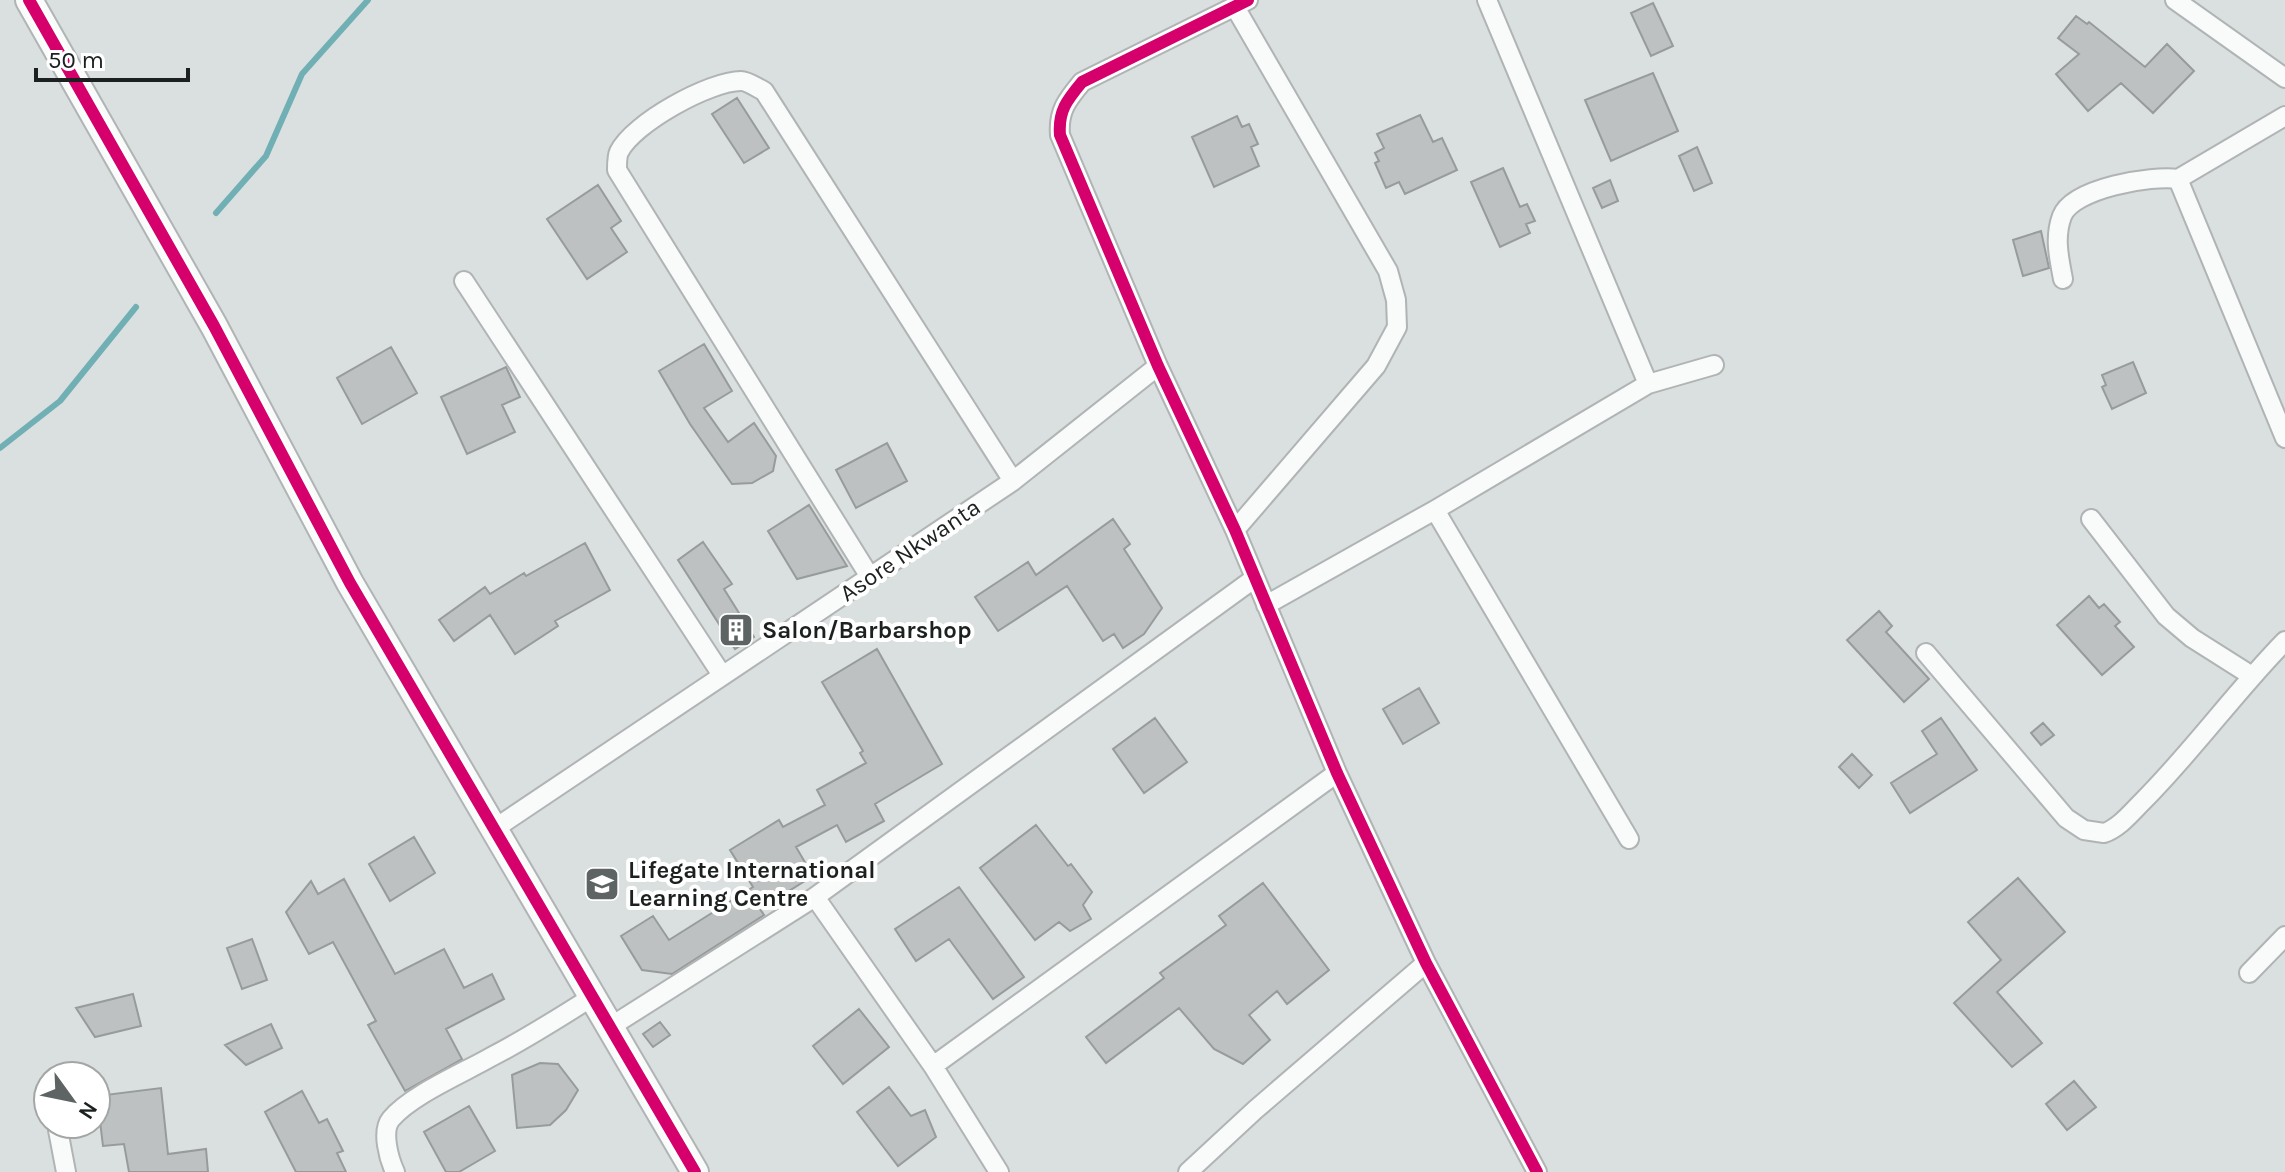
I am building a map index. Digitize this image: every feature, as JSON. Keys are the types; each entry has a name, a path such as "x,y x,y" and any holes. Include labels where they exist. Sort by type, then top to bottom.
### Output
{"street":[{"path":"29,0 214,326 350,583 695,1172"},
{"path":"1487,0 1648,384"},
{"path":"2175,0 2285,78"},
{"path":"1235,530 1376,366 1397,327 1396,300 1388,271 1242,3 1082,82 1063,104 1059,120 1060,135 1158,366 1235,530 1337,773 1426,963 1537,1172"},
{"path":"870,577 617,170 619,152 642,126 685,99 713,87 743,81 764,91 1013,481"},
{"path":"2063,279 2056,242 2062,214 2073,202 2159,177 2178,179 2285,116"},
{"path":"2178,179 2285,438"},
{"path":"464,281 722,675"},
{"path":"1266,605 1648,384 1714,365"},
{"name":"Asore Nkwanta","path":"494,829 1013,481 1158,366"},
{"path":"1435,510 1629,839"},
{"path":"2091,519 2166,616 2192,638 2252,676"},
{"path":"610,1027 815,897 1255,578"},
{"path":"1926,653 2066,818 2078,828 2093,833 2110,831 2164,780 2285,641"},
{"path":"933,1066 1337,773"},
{"path":"815,897 933,1066 999,1172"},
{"path":"2249,973 2285,936"},
{"path":"1188,1172 1426,963"},
{"path":"395,1172 390,1161 387,1133 390,1120 422,1095 532,1035 592,997"},
{"path":"60,1140 66,1172"}],"building":[{"path":"1653,3 1673,46 1651,56 1631,13"},
{"path":"2076,16 2087,24 2089,22 2145,67 2167,44 2194,71 2153,113 2121,83 2088,111 2056,74 2079,54 2058,38"},
{"path":"1653,73 1678,131 1611,161 1585,100"},
{"path":"737,98 769,148 744,163 712,114"},
{"path":"1420,115 1433,142 1442,138 1457,170 1405,194 1399,182 1386,188 1375,163 1379,161 1375,153 1384,148 1377,134"},
{"path":"1237,116 1242,127 1249,124 1258,144 1251,147 1259,166 1214,187 1192,137"},
{"path":"1697,147 1712,183 1694,191 1679,156"},
{"path":"1503,168 1520,207 1527,204 1535,221 1526,224 1530,233 1500,247 1471,182"},
{"path":"1610,180 1618,201 1602,208 1593,188"},
{"path":"598,185 621,221 611,228 627,252 587,279 547,219"},
{"path":"2041,231 2049,268 2023,276 2013,240"},
{"path":"704,344 732,391 704,408 728,442 754,423 776,456 773,471 752,483 732,484 690,424 659,371"},
{"path":"391,347 417,393 362,424 337,378"},
{"path":"2133,362 2146,393 2112,409 2102,387 2106,385 2102,375"},
{"path":"506,367 520,397 502,405 515,432 467,454 441,397"},
{"path":"887,443 907,481 856,508 836,470"},
{"path":"809,505 847,566 797,579 768,531"},
{"path":"1113,519 1130,544 1124,549 1162,608 1144,634 1123,648 1114,634 1103,641 1067,586 998,631 975,597 1028,562 1036,575"},
{"path":"703,542 732,584 724,589 754,637 735,649 678,560"},
{"path":"585,543 610,590 555,621 558,626 515,654 490,615 454,641 439,620 485,587 490,594 524,573 526,576"},
{"path":"2089,596 2099,608 2104,604 2120,622 2115,626 2134,647 2102,675 2057,625"},
{"path":"1879,611 1892,626 1886,632 1929,679 1904,702 1847,640"},
{"path":"877,649 942,764 875,804 884,821 846,842 837,825 796,847 813,876 760,909 764,915 672,974 642,970 621,936 653,916 669,940 753,887 730,850 779,820 783,827 825,805 817,790 866,763 860,753 863,751 822,682"},
{"path":"1419,688 1439,723 1403,744 1383,709"},
{"path":"1155,718 1187,762 1144,793 1113,749"},
{"path":"1941,718 1977,770 1910,813 1891,783 1937,754 1922,731"},
{"path":"2043,723 2054,735 2041,745 2031,733"},
{"path":"1852,754 1872,775 1859,788 1839,767"},
{"path":"1036,825 1092,892 1083,905 1091,919 1070,931 1059,922 1035,940 980,868"},
{"path":"414,837 435,873 390,901 369,864"},
{"path":"2018,878 2065,932 1997,992 2042,1043 2012,1067 1954,1003 2001,960 1968,922"},
{"path":"344,879 395,974 444,949 464,988 492,974 504,999 446,1029 462,1059 405,1091 368,1025 376,1021 333,942 309,954 286,912 311,881 318,894"},
{"path":"1263,883 1329,970 1287,1004 1277,991 1249,1015 1270,1040 1243,1064 1214,1049 1179,1008 1106,1063 1086,1037 1164,978 1160,973 1226,925 1219,916"},
{"path":"959,887 1024,977 993,999 949,939 916,961 895,929"},
{"path":"252,939 267,980 242,989 227,948"},
{"path":"133,994 141,1026 95,1037 76,1008"},
{"path":"859,1009 889,1047 843,1084 813,1046"},
{"path":"660,1022 670,1035 653,1047 643,1034"},
{"path":"271,1024 282,1048 246,1065 225,1045"},
{"path":"540,1063 558,1064 578,1090 566,1110 550,1125 517,1128 512,1075"},
{"path":"2074,1081 2096,1107 2067,1130 2046,1104"},
{"path":"889,1087 911,1116 925,1110 936,1137 898,1166 857,1112"},
{"path":"161,1088 168,1154 206,1149 208,1172 129,1172 124,1144 103,1146 102,1140 112,1140 112,1094"},
{"path":"302,1091 319,1123 327,1119 343,1151 337,1153 346,1172 296,1172 265,1112"},
{"path":"469,1106 495,1151 459,1172 446,1172 424,1132"}],"waterway":[{"path":"216,213 266,156 302,74 368,0"},
{"path":"0,448 60,401 136,307"}],"cycle path":[{"path":"29,0 214,326 350,583 695,1172"},
{"path":"1248,0 1082,82 1065,106 1060,119 1060,135 1158,366 1235,530 1337,773 1426,963 1537,1172"}],"place":[{"name":"Salon/Barbarshop","path":"736,630"},
{"name":"Lifegate International Learning Centre","path":"602,884"}]}
